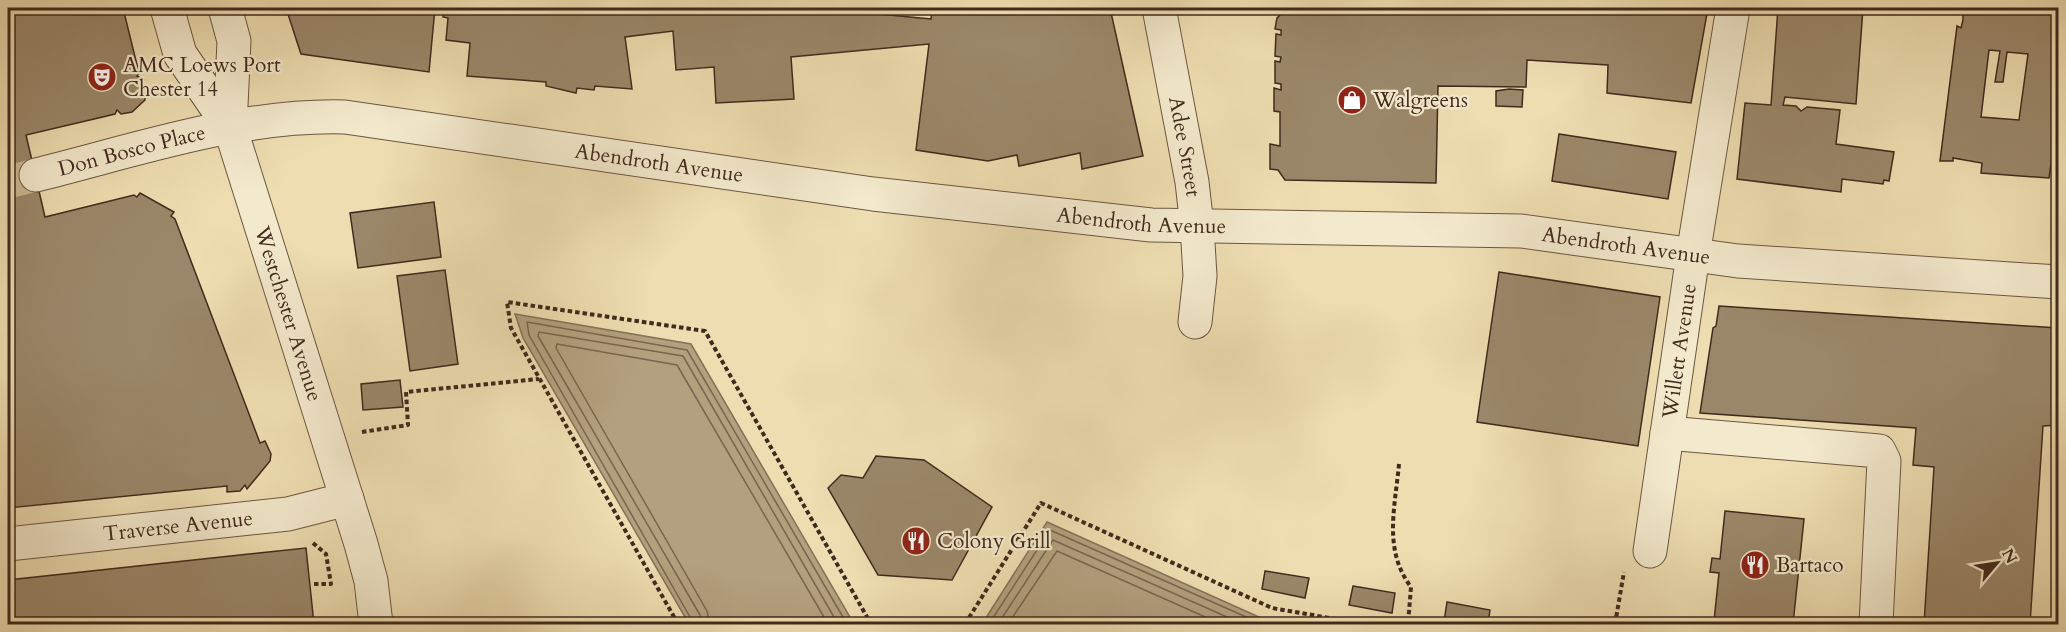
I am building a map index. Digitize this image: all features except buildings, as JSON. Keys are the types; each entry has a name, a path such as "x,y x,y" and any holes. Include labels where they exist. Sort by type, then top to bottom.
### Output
{"street":[{"name":"Westchester Avenue","path":"167,8 180,54 230,127 347,499 371,581 376,624"},
{"name":"Westchester Avenue","path":"225,8 234,41 230,127"},
{"name":"Adee Street","path":"1159,8 1192,182 1200,276 1195,322"},
{"name":"Willett Avenue","path":"1637,560 1667,433 1733,8"},
{"name":"Abendroth Avenue","path":"230,127 290,117 345,117 873,194 1151,225 1521,231 1693,255 2058,282"},
{"name":"Don Bosco Place","path":"36,175 230,127"},
{"path":"1667,433 1879,451 1884,461 1876,624"},
{"name":"Traverse Avenue","path":"8,544 288,514 347,499"}],"path":[{"path":"678,624 511,328 507,302 705,331 871,624"},
{"path":"358,433 408,425 406,392 539,379"},
{"path":"1399,464 1392,543 1398,570 1411,587 1408,624"},
{"path":"965,624 1041,503 1272,608 1364,624"},
{"path":"313,542 326,554 331,584 314,584"},
{"path":"1616,624 1637,560"}],"water":[{"path":"515,314 691,344 854,624 689,624 523,338"},
{"path":"1047,522 1270,622 1286,624 982,624"}],"tunnel":[{"path":"8,182 36,175"}],"place":[{"name":"AMC Loews Port Chester 14","path":"102,77"},
{"name":"Walgreens","path":"1352,100"},
{"name":"Colony Grill","path":"916,541"},
{"name":"Bartaco","path":"1755,565"}]}
